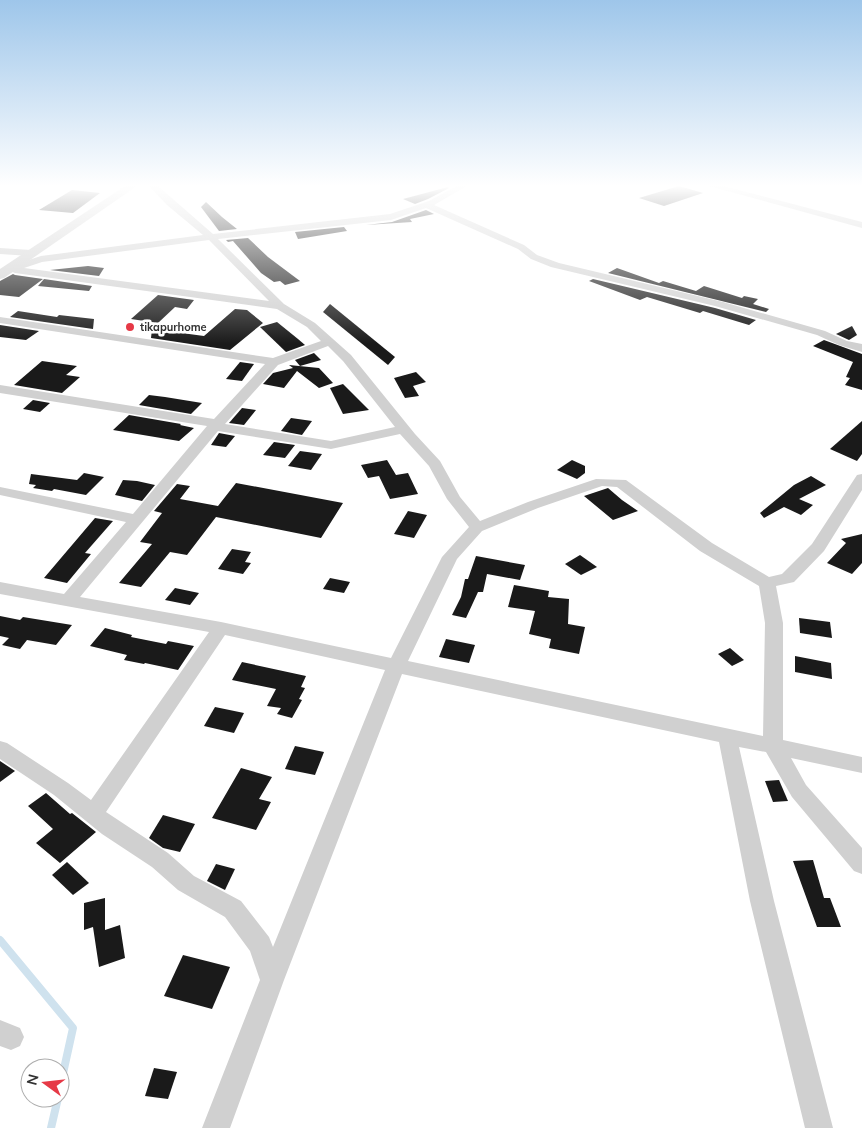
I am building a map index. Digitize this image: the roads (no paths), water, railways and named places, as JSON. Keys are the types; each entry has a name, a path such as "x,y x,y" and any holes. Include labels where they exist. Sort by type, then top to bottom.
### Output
{"street":[{"path":"0,276 53,239"},
{"path":"11,269 41,259 206,239"},
{"path":"212,239 280,306 311,324 347,358 403,429 435,464 454,499 477,528"},
{"path":"502,239 521,247 534,257 555,265 719,304 821,333 843,343 862,348"},
{"path":"0,251 31,253"},
{"path":"11,269 280,306"},
{"path":"0,320 274,362"},
{"path":"67,601 216,425 274,362 330,342"},
{"path":"0,389 331,445 403,429"},
{"path":"216,1128 272,980 397,664 450,557 477,528 533,505 601,482 621,483 706,547 767,583 788,578 818,546 862,478"},
{"path":"0,491 136,519"},
{"path":"767,583 774,623 773,747 788,768 799,791 862,864"},
{"path":"0,588 222,628 862,765"},
{"path":"93,814 222,628"},
{"path":"727,735 762,901 819,1128"},
{"path":"0,749 61,789 93,814 160,860 186,883 233,909 260,945 272,980"}],"waterway":[{"path":"0,940 73,1028 66,1058"},
{"path":"51,1128 56,1108"}],"place":[{"name":"tikapurhome","path":"130,327"}]}
